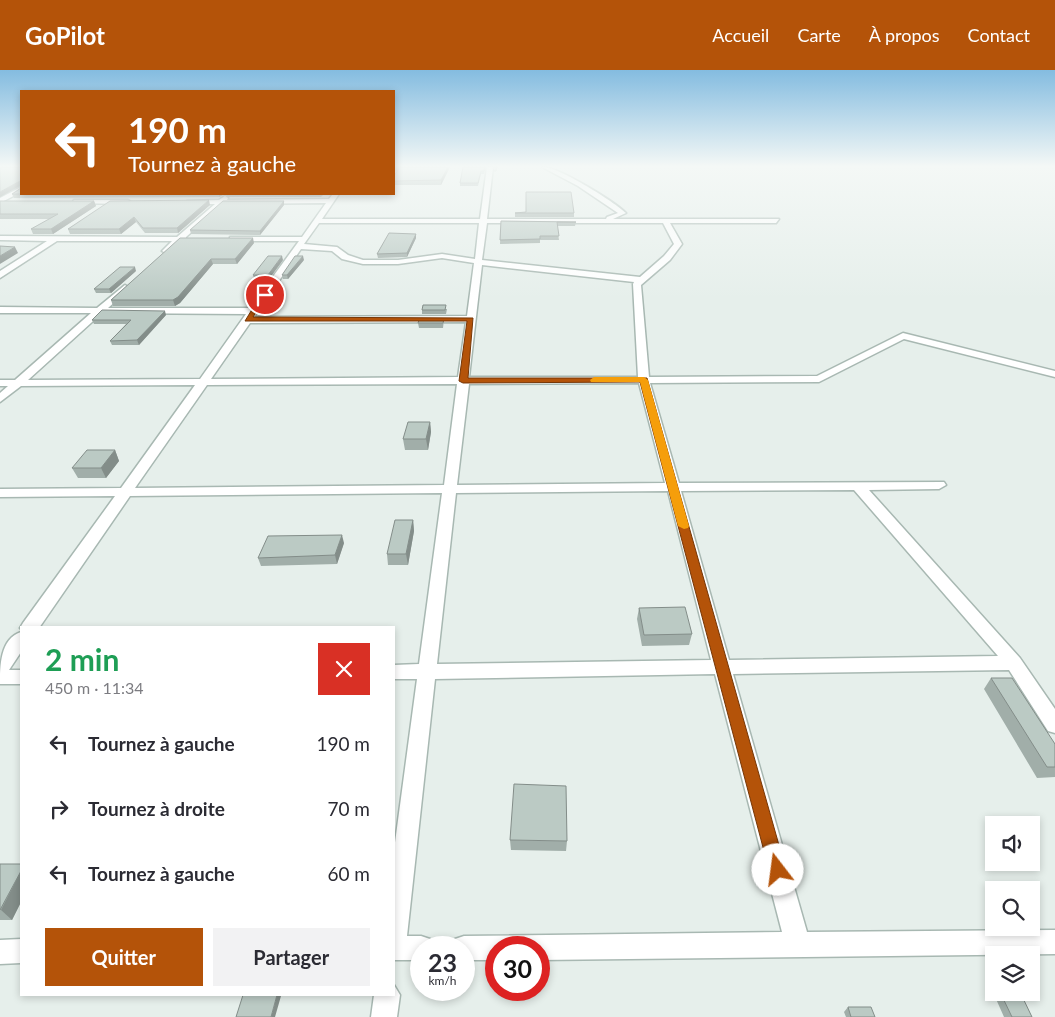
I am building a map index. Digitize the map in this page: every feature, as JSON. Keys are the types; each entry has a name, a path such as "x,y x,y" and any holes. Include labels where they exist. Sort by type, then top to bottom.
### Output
{"street":[{"path":"158,258 185,239 212,211"},
{"path":"30,626 324,211"},
{"path":"395,930 484,211"},
{"path":"600,221 623,213 620,211"},
{"path":"317,221 776,221"},
{"path":"665,221 678,244 667,258 637,284 644,380 798,945"},
{"path":"0,275 71,228"},
{"path":"0,238 185,239"},
{"path":"228,239 302,242 334,249 345,258 363,262 398,262 442,256 478,260 513,267 642,280"},
{"path":"0,399 129,284"},
{"path":"0,310 100,310 471,319"},
{"path":"0,383 819,379 903,336 1055,374"},
{"path":"0,493 939,485"},
{"path":"858,486 1014,663 1055,725"},
{"path":"0,669 20,640"},
{"path":"395,672 1014,663"},
{"path":"0,677 20,677"},
{"path":"475,948 1055,942"},
{"path":"395,948 410,948"},
{"path":"0,952 20,951"},
{"path":"384,1017 387,996"}],"building":[{"path":"0,211 78,211 51,229 31,229 58,214 0,214"},
{"path":"95,211 196,211 177,228 143,228 134,217 119,229 68,229"},
{"path":"211,211 276,211 260,231 190,230"},
{"path":"574,211 574,213 515,213"},
{"path":"501,221 576,222 557,222 559,236 540,236 540,239 500,240"},
{"path":"389,233 416,234 407,253 377,254"},
{"path":"180,238 253,238 235,259 211,259 178,297 173,300 111,300"},
{"path":"0,246 15,247 0,256"},
{"path":"268,256 282,256 268,275 253,275"},
{"path":"295,256 303,256 287,275 282,275"},
{"path":"120,267 135,267 109,289 94,289"},
{"path":"423,305 446,305 445,310 422,310"},
{"path":"102,310 165,311 137,340 110,341 131,320 92,320"},
{"path":"444,319 443,323 418,323 419,320"},
{"path":"408,422 430,422 426,439 403,439"},
{"path":"87,450 115,450 101,468 72,468"},
{"path":"395,520 413,520 406,554 387,554"},
{"path":"342,535 335,555 258,558 268,536"},
{"path":"685,607 692,634 644,635 639,608"},
{"path":"991,678 1012,678 1055,744 1055,767 1047,767"},
{"path":"514,784 566,786 567,841 510,840"},
{"path":"0,864 20,864 20,873 0,910"},
{"path":"243,996 277,996 271,1017 236,1017"},
{"path":"1004,1001 1024,1001 1032,1017 1012,1017"},
{"path":"848,1007 871,1007 875,1017 851,1017"}],"slow traffic":[{"path":"594,380 644,380 684,526"}],"route":[{"path":"265,295 248,320 471,319 463,381 644,380 778,870"}]}
